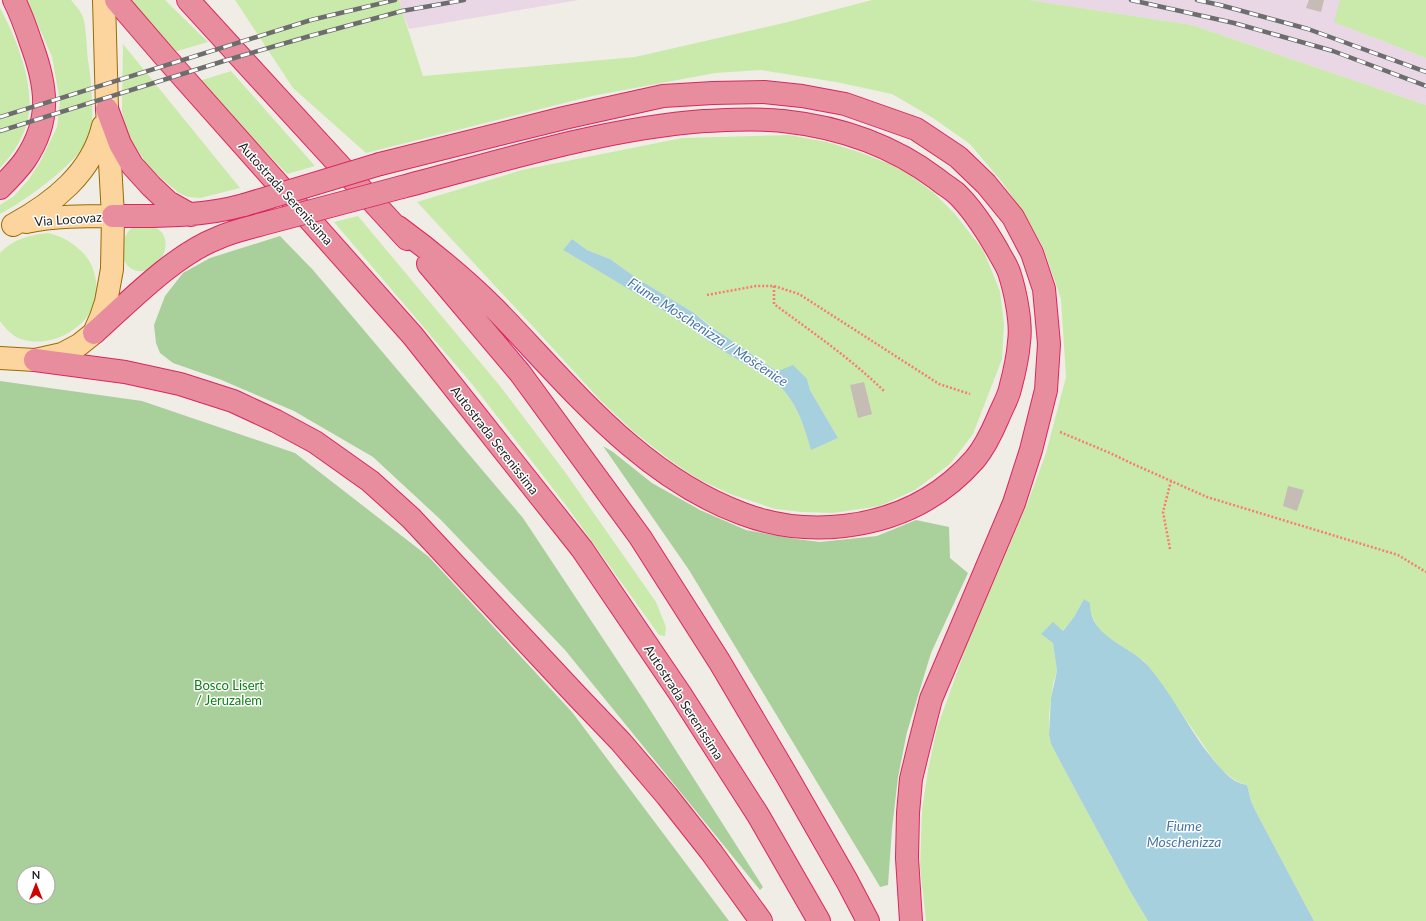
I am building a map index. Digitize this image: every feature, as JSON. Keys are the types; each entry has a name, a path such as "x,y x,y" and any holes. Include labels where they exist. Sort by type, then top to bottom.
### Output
{"highway":[{"path":"0,188 25,161 37,139 42,124 44,110 43,79 22,16 14,0"},
{"name":"Autostrada Serenissima","path":"116,0 413,336 582,549 690,709 758,816 819,921"},
{"path":"188,0 398,228 520,373 640,537 719,661 825,842 868,921"},
{"path":"112,216 191,215 224,210 380,164 564,118 663,96 764,92 802,96 845,104 916,129 958,157 986,184 1013,217 1032,253 1044,289 1049,344 1046,390 1031,450 1014,503 931,699 919,746 912,779 908,813 907,858 911,921"},
{"path":"107,109 120,144 132,165 168,202 191,215"},
{"path":"94,333 158,276 185,255 218,238 259,225 584,139 678,123 739,119 780,120 848,134 885,148 922,168 956,193 980,221 1008,270 1016,302 1020,338 1010,391 990,435 976,458 941,491 907,510 881,520 821,528 786,526 744,515 698,495 662,472 600,418 491,305 434,253 398,228"},
{"path":"35,360 125,372 180,384 233,401 276,421 315,442 370,481 411,518 576,696 621,742 668,796 712,853 761,921"}],"main road":[{"path":"0,358 35,360 62,354 79,345 94,333 102,317 110,285 112,269 112,216 104,0"},
{"path":"7,227 47,205 83,170 93,155 98,143 107,109"},
{"name":"Via Locovaz","path":"7,227 47,219 74,216 112,216"}],"path":[{"path":"707,295 756,286 774,286 799,294 939,384 970,394"},
{"path":"774,286 774,304 832,346 884,391"},
{"path":"1060,432 1207,497 1398,555 1426,572"},
{"path":"1170,549 1163,512 1171,482"}],"shaded area":[{"path":"399,0 579,0 409,29"},
{"path":"1029,0 1340,0 1335,22 1426,58 1426,105 1192,25"}],"green space":[{"path":"27,0 71,0 81,13 85,30 91,86 91,131 78,154 53,178 11,208 0,214 0,205 14,196 29,179 40,162 57,127 60,102 52,57"},
{"path":"129,0 165,0 208,42 174,52"},
{"path":"235,0 399,0 423,76 635,57 784,23 872,0 1029,0 1192,25 1426,105 1426,921 1314,921 1255,810 1247,785 1236,781 1222,770 1144,661 1102,633 1084,599 1074,617 1053,643 1057,671 1053,684 1049,715 1049,735 1051,744 1062,765 1130,891 1148,921 926,921 920,867 922,810 928,770 937,728 969,639 1029,499 1046,453 1066,377 1061,299 1043,247 1025,215 1002,182 970,144 933,118 892,94 836,82 761,70 715,73 592,96 366,153 293,88"},
{"path":"1340,0 1426,0 1426,58 1334,22"},
{"path":"0,8 20,52 25,69 30,102 24,132 14,151 0,168"},
{"path":"123,44 240,188 200,198 188,197 179,193 149,168 126,132 122,111"},
{"path":"231,71 315,166 287,174 199,81"},
{"path":"789,135 827,142 859,152 890,164 910,175 934,193 955,214 983,250 1000,291 1004,324 1002,359 973,434 950,464 915,490 880,506 833,513 802,512 775,509 730,494 698,479 671,461 634,432 601,401 417,202 522,170 682,138","holes":["572,239 587,250 610,259 638,279 694,313 728,339 770,367 778,371 807,379 810,390 838,438 812,449 798,412 785,392 779,386 766,376 717,347 666,312 563,250"]},
{"path":"358,216 500,386 565,472 656,602 666,627 665,636 659,635 568,508 472,384 334,222"},
{"path":"141,225 154,227 162,233 166,242 160,260 153,267 144,271 134,270 129,267 122,254 126,235 132,228"},
{"path":"48,233 69,241 86,257 94,272 97,297 92,310 85,319 66,334 55,339 44,341 21,339 6,329 0,321 0,253 10,244 22,238"},
{"path":"280,236 313,270 523,518 645,702 763,887 760,890 565,650 441,520 373,457 294,411 219,379 173,363 160,353 156,343 154,325 165,296 183,273 210,258"},
{"name":"Bosco Lisert / Jeruzalem","path":"0,381 142,401 295,453 429,557 572,712 729,921 0,921"},
{"path":"603,446 613,452 652,483 700,510 746,530 820,542 877,536 916,520 949,527 950,558 968,573 931,653 907,732 898,777 888,885 880,887 689,570"}],"water":[{"name":"Fiume Moschenizza / Moščenice","path":"572,239 587,250 610,259 638,279 694,313 707,324 770,367 778,371 793,365 807,379 810,390 838,438 811,450 798,412 785,392 779,386 766,376 723,351 686,325 563,250"},
{"name":"Fiume Moschenizza","path":"1084,599 1090,603 1092,615 1096,625 1103,633 1141,659 1149,667 1164,686 1204,748 1218,766 1235,781 1247,785 1255,810 1314,921 1148,921 1130,891 1062,765 1051,744 1049,735 1051,698 1057,671 1053,643 1041,634 1053,622 1063,631 1074,617"}],"building":[{"path":"1309,0 1324,0 1321,12 1306,8"},
{"path":"864,382 872,414 858,418 850,385"},
{"path":"1288,486 1304,490 1297,511 1283,506"}],"railway":[{"path":"0,117 311,20 395,0"},
{"path":"0,131 227,60 310,36 402,11 464,0"},
{"path":"1131,0 1234,23 1333,51 1426,86"},
{"path":"1197,0 1308,29 1426,72"}]}
